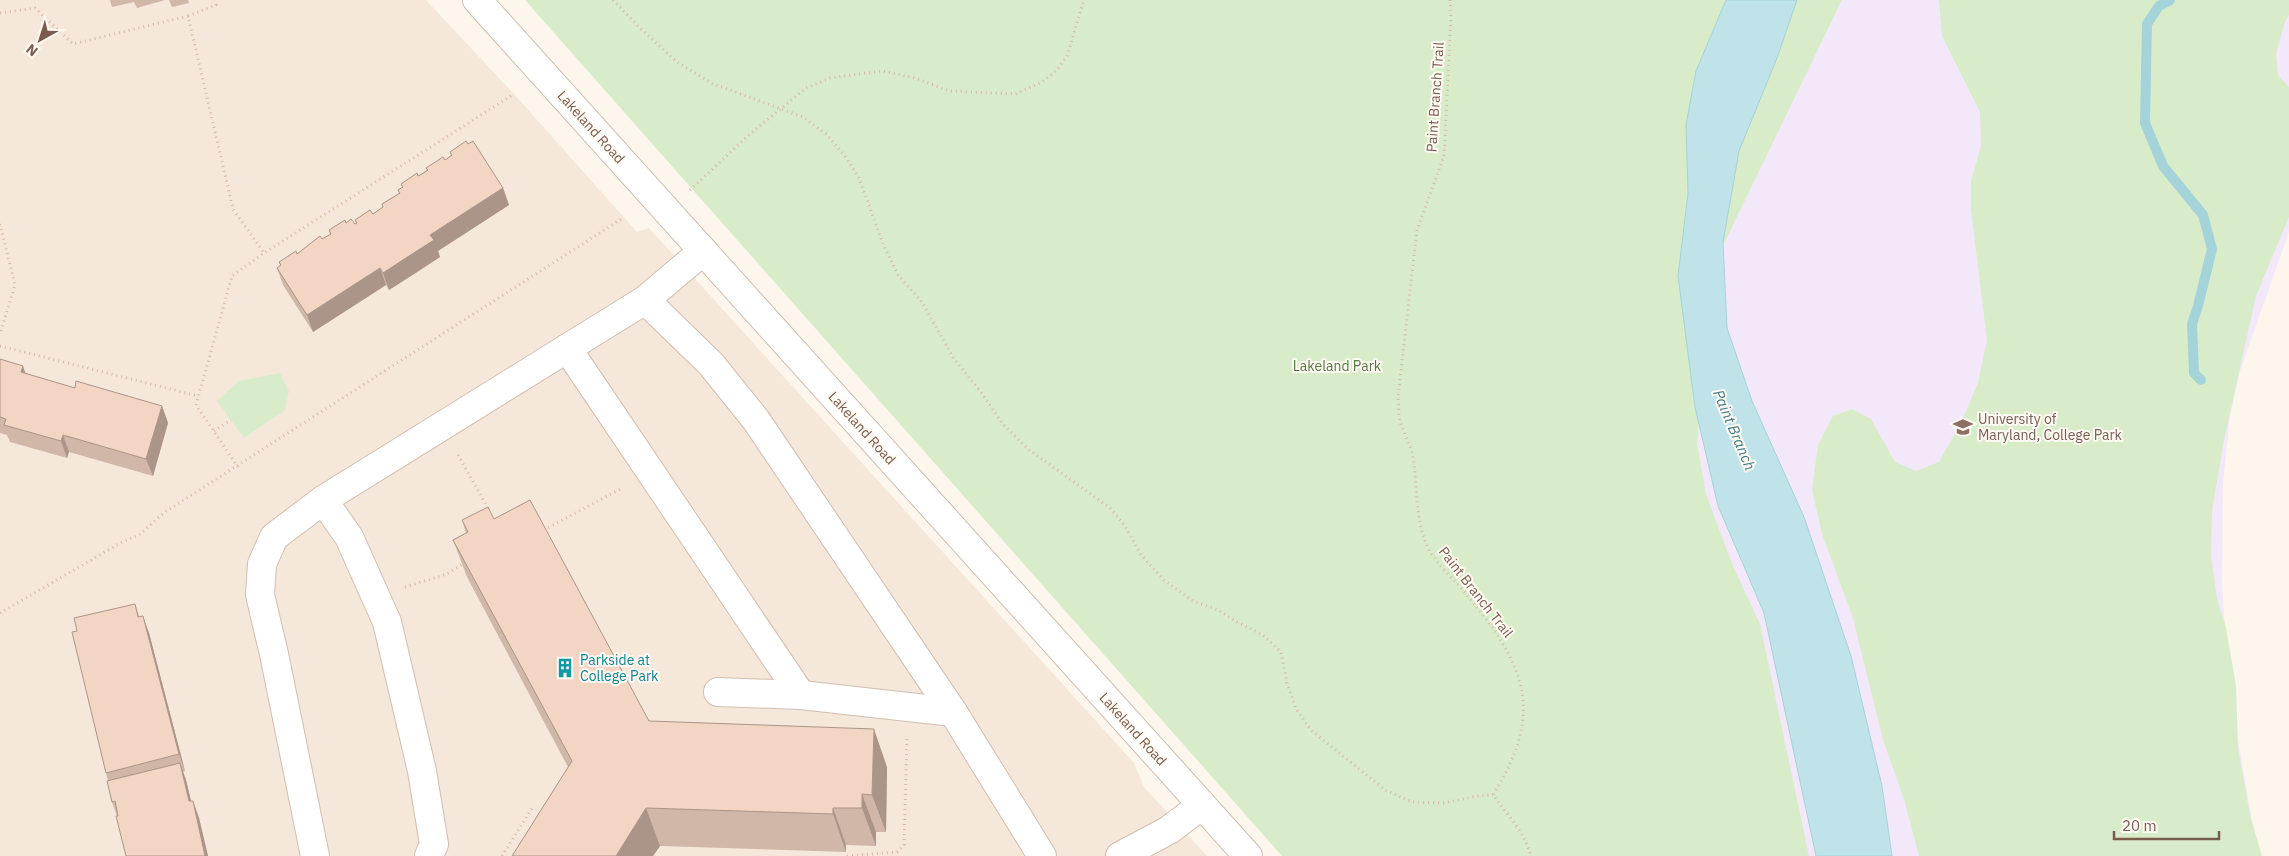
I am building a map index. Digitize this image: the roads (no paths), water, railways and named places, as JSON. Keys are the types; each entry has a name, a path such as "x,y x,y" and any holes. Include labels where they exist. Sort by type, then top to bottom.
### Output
{"street":[{"name":"Lakeland Road","path":"476,0 1248,856"},
{"path":"315,856 274,654 260,596 262,564 274,537 324,500 645,300 703,251"},
{"path":"645,300 711,364 756,420 953,712 1042,856"},
{"path":"568,348 801,695"},
{"path":"324,500 349,537 387,622 422,771 434,844 429,856"},
{"path":"718,692 801,695 953,712"},
{"path":"1120,856 1169,830 1202,805"}],"water":[{"name":"Paint Branch","path":"1726,0 1797,0 1777,58 1739,151 1723,242 1727,328 1752,401 1804,517 1851,656 1882,786 1892,856 1816,856 1764,613 1718,506 1695,407 1678,276 1688,193 1686,125 1696,71"}],"waterway":[{"path":"2170,0 2159,6 2147,24 2145,123 2163,166 2203,215 2212,249 2192,324 2194,373 2201,380"}],"place":[{"name":"University of Maryland, College Park","path":"1963,427"},
{"name":"Parkside at College Park","path":"565,668"}],"park label":[{"name":"Lakeland Park","path":"1337,366"}]}
